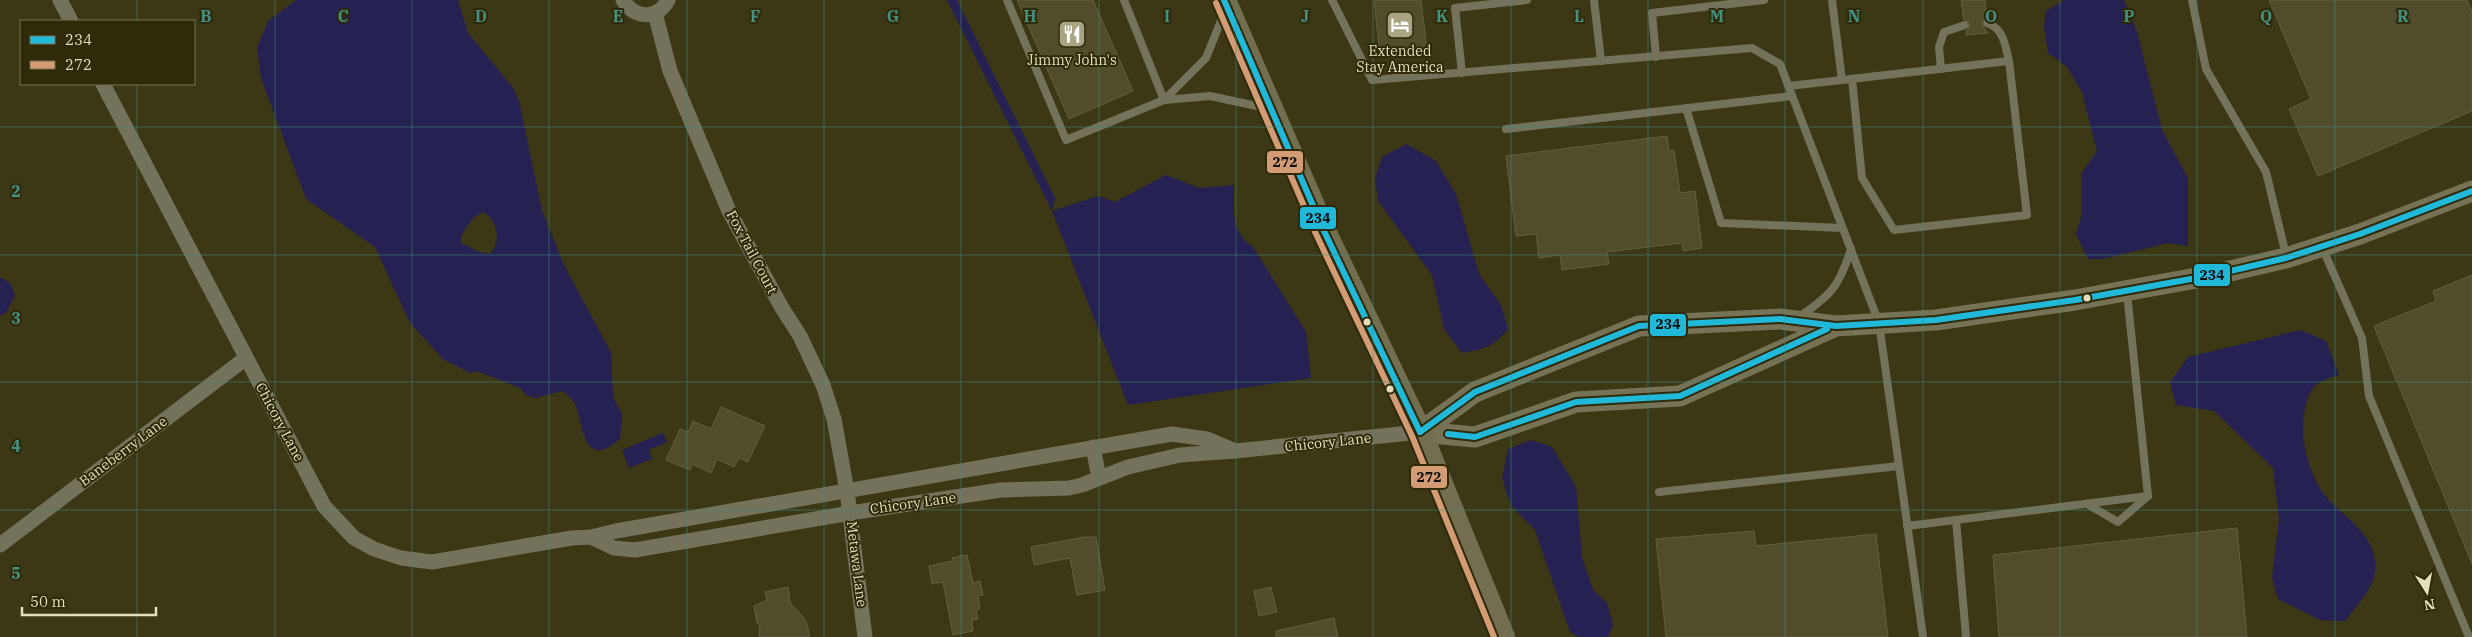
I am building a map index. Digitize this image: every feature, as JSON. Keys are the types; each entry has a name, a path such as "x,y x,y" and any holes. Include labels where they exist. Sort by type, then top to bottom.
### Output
{"main road":[{"path":"1225,3 1324,231 1420,432 1503,637"}],"street":[{"path":"60,0 70,20"},
{"path":"623,0 634,12 642,15 655,13 664,8 668,0"},
{"name":"Fox Tail Court","path":"655,13 670,71 729,211 773,292 800,336 823,385 834,419 848,491"},
{"name":"Chicory Lane","path":"104,85 324,506 354,538 374,549 401,558 432,562 572,538 591,537 616,530 1172,434 1207,439 1235,452"},
{"path":"1420,432 1475,392 1639,326 1780,319 1836,326 1936,320 2126,291 2213,275 2286,258 2322,247 2472,191"},
{"path":"1420,432 1475,437 1576,402 1680,396 1836,326"},
{"name":"Baneberry Lane","path":"0,545 246,358"},
{"name":"Chicory Lane","path":"591,537 614,548 635,550 850,513 1001,490 1070,488 1128,467 1180,455 1235,452 1420,432"},
{"path":"1094,447 1099,478"},
{"name":"Metawa Lane","path":"848,491 865,637"}],"lane":[{"path":"1007,0 1066,140 1164,100 1210,96 1270,109"},
{"path":"1124,0 1164,100"},
{"path":"1332,0 1372,80 1752,48 1780,64 1880,323 1923,637"},
{"path":"1462,73 1455,8 1527,0"},
{"path":"1594,0 1601,61"},
{"path":"1656,56 1652,12 1764,0"},
{"path":"1832,0 1842,80"},
{"path":"2192,0 2206,69 2266,172 2286,258"},
{"path":"1164,100 1206,58 1225,3"},
{"path":"1852,79 1862,178 1894,230 2027,215 2009,61 2003,36 1996,26 1987,23"},
{"path":"1941,69 1939,47 1944,32 1965,25"},
{"path":"1789,86 2009,61"},
{"path":"1506,129 1792,96"},
{"path":"1686,108 1721,223 1842,228"},
{"path":"2322,247 2362,338 2369,396 2469,637"},
{"path":"1794,321 1826,299 1842,275 1851,250"},
{"path":"2126,291 2148,496"},
{"path":"1659,492 1899,466"},
{"path":"1907,526 2148,496"},
{"path":"2087,504 2118,522 2148,496"},
{"path":"1956,520 1966,637"}],"shaded area":[{"path":"296,0 458,0 468,33 513,88 519,101 542,211 564,265 611,353 613,397 622,414 620,439 608,448 599,450 592,448 583,433 574,402 562,391 535,398 526,395 520,388 477,371 470,373 443,359 410,323 375,247 306,199 261,78 257,48 268,21","holes":["483,212 488,215 495,225 497,237 494,249 490,254 479,252 461,243 465,229 472,220"]},
{"path":"947,0 957,0 1055,198 1052,211"},
{"path":"2064,0 2124,0 2137,32 2162,130 2188,178 2188,246 2168,243 2103,259 2088,259 2076,234 2081,217 2081,174 2097,151 2082,92 2067,67 2048,53 2044,27 2046,11"},
{"path":"1406,144 1436,161 1456,194 1479,274 1501,305 1508,329 1498,340 1482,348 1462,353 1444,329 1432,275 1378,201 1375,178 1382,157"},
{"path":"1166,175 1199,188 1234,185 1234,212 1237,227 1240,234 1253,247 1306,332 1311,378 1128,405 1052,211 1098,196 1115,202"},
{"path":"0,277 10,283 15,295 6,313 0,316"},
{"path":"2300,330 2326,341 2339,375 2319,383 2309,395 2303,419 2308,461 2321,490 2368,540 2373,550 2375,562 2375,570 2370,586 2345,621 2320,620 2278,599 2272,577 2279,519 2273,468 2214,411 2176,405 2170,382 2188,357"},
{"path":"663,433 667,442 649,450 652,459 629,468 622,450"},
{"path":"1531,440 1552,447 1576,487 1582,557 1593,590 1607,603 1613,625 1608,637 1578,637 1570,632 1535,530 1511,506 1502,478 1508,449"}],"building":[{"path":"1017,0 1093,0 1133,91 1069,119"},
{"name":"Extended Stay America","path":"1374,0 1421,0 1427,50 1380,56"},
{"path":"1961,0 1985,0 1987,17 1981,23 1988,33 1966,35 1970,24 1964,20"},
{"path":"2269,0 2467,0 2472,12 2472,111 2318,176 2289,109 2311,99"},
{"path":"1667,136 1669,151 1674,150 1680,193 1695,191 1702,248 1683,251 1682,243 1607,252 1609,264 1562,270 1560,255 1539,258 1536,234 1516,236 1506,156"},
{"path":"2472,275 2472,564 2374,326 2436,301 2433,291"},
{"path":"721,407 765,426 748,462 739,458 734,467 717,459 711,473 692,464 690,470 666,460 680,429 688,432 693,421 711,429"},
{"path":"2237,528 2247,637 1999,637 1993,555"},
{"path":"1754,531 1756,546 1876,534 1888,637 1666,637 1656,539"},
{"path":"1085,537 1096,537 1105,590 1077,595 1070,558 1034,565 1031,547"},
{"path":"967,555 973,583 980,581 983,595 978,596 980,609 976,610 978,619 972,620 973,631 953,635 943,582 932,584 929,566 953,561 952,558"},
{"path":"788,587 790,602 806,621 810,637 759,637 760,625 757,623 754,606 767,600 765,592"},
{"path":"1271,587 1277,612 1259,616 1254,591"},
{"path":"1334,618 1338,637 1276,637 1276,631"}],"transit line":[{"name":"234","path":"1224,0 1324,231 1420,432"},
{"name":"272","path":"1216,3 1316,234 1412,436 1494,637"},
{"name":"234","path":"1420,432 1475,392 1639,326 1780,319 1836,326 1936,320 2075,300 2213,275 2286,258 2360,234 2472,191"},
{"name":"234","path":"1448,434 1475,437 1576,402 1680,396 1827,329"}],"place":[{"name":"Extended Stay America","path":"1400,25"},
{"name":"Jimmy John's","path":"1072,34"}]}
